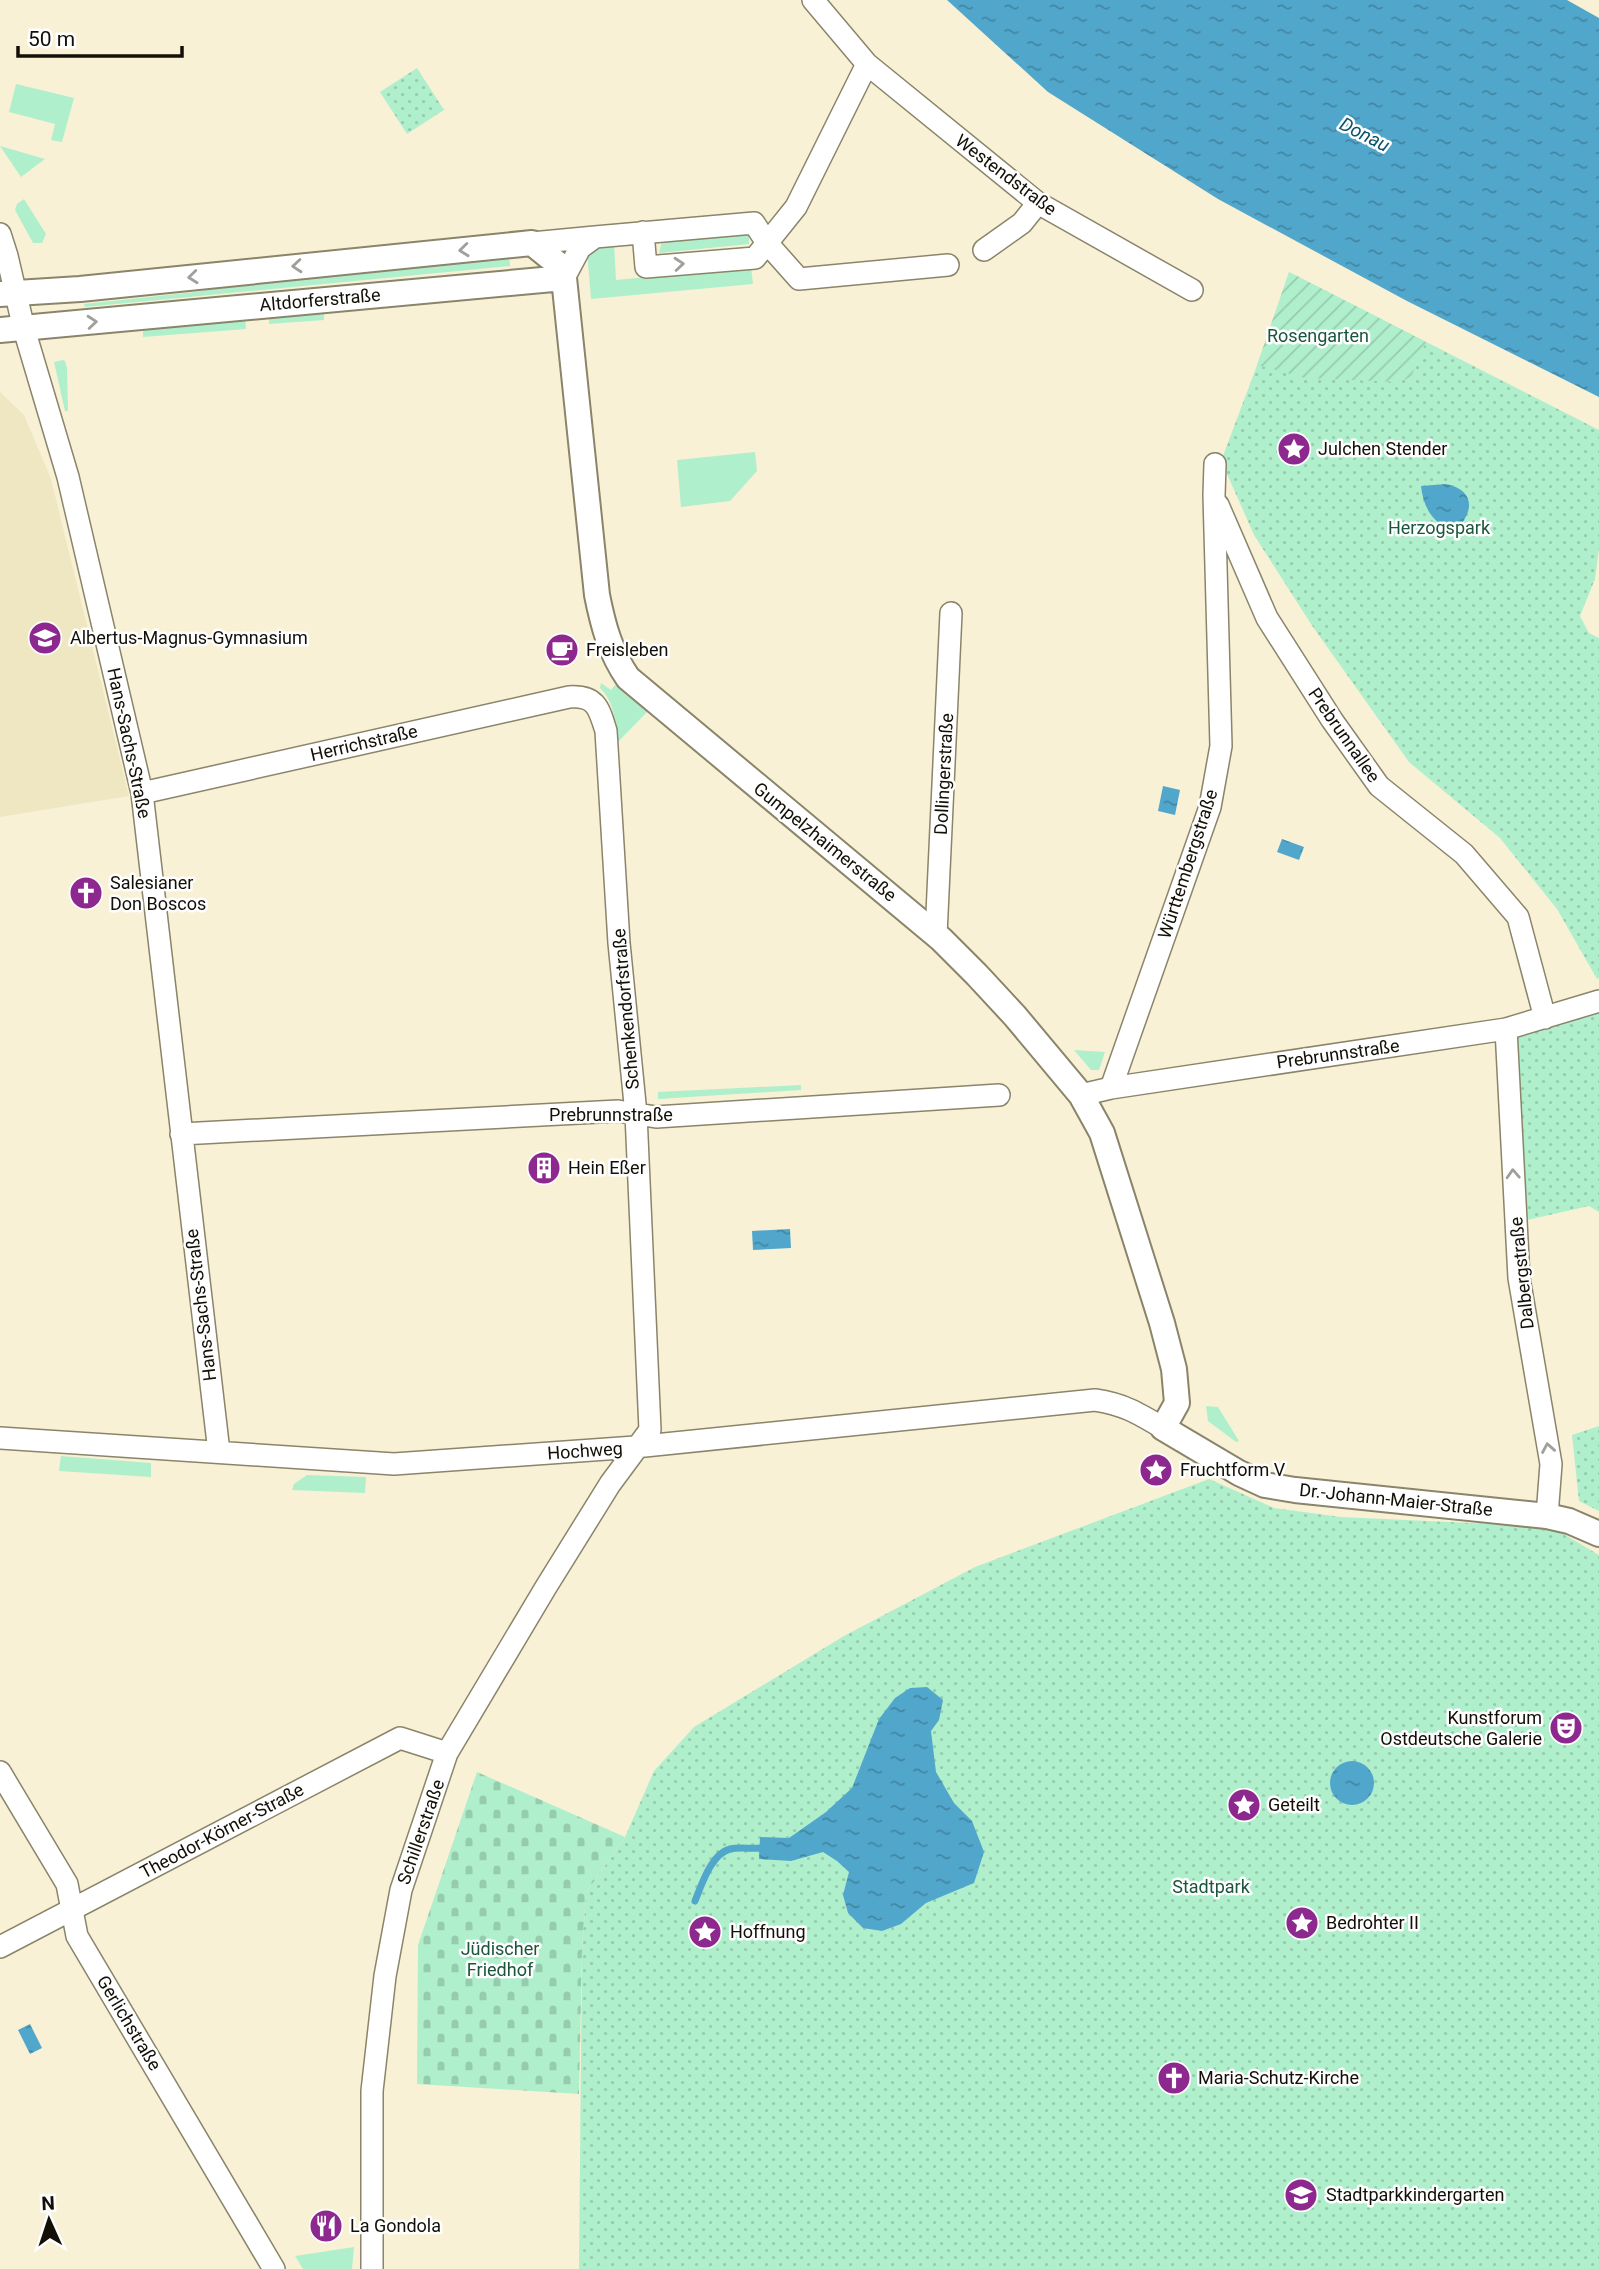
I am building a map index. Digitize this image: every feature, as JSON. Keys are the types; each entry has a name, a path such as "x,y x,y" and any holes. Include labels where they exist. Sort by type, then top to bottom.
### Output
{"street":[{"name":"Westendstraße","path":"813,0 867,64 1038,203 1192,290"},
{"path":"642,232 646,267 755,258 796,207 867,64"},
{"path":"984,250 1022,223 1038,203"},
{"name":"Altdorferstraße","path":"9,294 754,223 767,243 799,279 948,265"},
{"name":"Hans-Sachs-Straße","path":"0,234 12,329 68,477 142,793 219,1452"},
{"path":"564,278 580,248 595,237"},
{"path":"532,243 558,264 564,278"},
{"name":"Altdorferstraße","path":"12,329 564,278"},
{"name":"Gumpelzhaimerstraße","path":"564,278 597,595 603,629 616,660 628,678 936,935 978,975 1081,1095 1102,1133 1174,1369 1177,1403 1163,1428"},
{"name":"Württembergstraße","path":"1111,1088 1210,807 1221,746 1215,464"},
{"name":"Prebrunnallee","path":"1214,495 1267,618 1332,720 1379,786 1464,854 1518,917 1545,1018"},
{"name":"Dollingerstraße","path":"936,935 951,613"},
{"name":"Herrichstraße","path":"142,793 569,697 586,697"},
{"name":"Schenkendorfstraße","path":"586,697 596,704 606,731 619,943 636,1114 650,1430 635,1447"},
{"name":"Prebrunnstraße","path":"1081,1095 1111,1088 1506,1029 1596,1002"},
{"name":"Dalbergstraße","path":"1506,1029 1519,1278 1551,1464 1547,1516"},
{"name":"Prebrunnstraße","path":"181,1134 618,1111 656,1117 999,1095"},
{"name":"Hochweg","path":"0,1438 394,1464 635,1447 1095,1400 1135,1410 1163,1428"},
{"name":"Dr.-Johann-Maier-Straße","path":"1163,1428 1239,1473 1265,1485 1547,1516 1569,1521 1599,1534"},
{"name":"Schillerstraße","path":"372,2269 372,2091 385,1976 401,1890 447,1754 545,1587 635,1447"},
{"name":"Theodor-Körner-Straße","path":"0,1947 401,1738 447,1754"},
{"name":"Gerlichstraße","path":"0,1772 67,1884 77,1936 274,2269"}],"shaded area":[{"name":"Albertus-Magnus-Gymnasium","path":"0,392 24,415 51,479 129,796 0,817"}],"green space":[{"path":"417,68 444,110 407,134 380,92"},
{"path":"16,84 74,98 62,142 51,140 55,124 9,112"},
{"path":"0,146 45,159 21,177"},
{"path":"24,199 46,234 42,243 33,243 15,210 17,204"},
{"path":"749,231 749,244 659,253 662,241"},
{"path":"614,243 616,280 751,267 753,284 591,299 587,251 595,245"},
{"path":"509,256 510,266 85,307 84,304 195,292 270,279"},
{"name":"Herzogspark","path":"1289,272 1599,430 1599,548 1595,579 1580,616 1589,633 1599,638 1597,979 1557,909 1500,838 1409,762 1313,627 1254,535 1224,467 1223,456"},
{"name":"Rosengarten","path":"1289,272 1426,342 1411,377 1399,382 1305,378 1257,365"},
{"path":"324,311 324,320 269,324 269,318"},
{"path":"245,317 246,329 143,337 143,325"},
{"path":"63,360 67,368 68,411 65,411 54,362"},
{"path":"755,452 757,471 730,501 681,507 677,460"},
{"path":"601,683 611,690 615,685 648,711 616,744 614,714 609,700 600,688"},
{"path":"1599,1007 1599,1212 1589,1206 1523,1221 1512,1033"},
{"path":"1074,1050 1105,1052 1099,1070 1091,1070"},
{"path":"801,1085 801,1090 658,1099 658,1092"},
{"path":"1206,1406 1218,1407 1239,1441 1236,1442 1208,1421"},
{"path":"1599,1426 1599,1511 1579,1501 1572,1435"},
{"path":"61,1456 151,1463 151,1477 59,1471"},
{"path":"307,1475 366,1477 365,1493 292,1490 294,1484"},
{"name":"Stadtpark","path":"1209,1479 1274,1508 1341,1517 1514,1525 1560,1532 1599,1555 1599,2269 579,2269 582,1950 586,1893 625,1837 654,1771 694,1727 844,1636 975,1567"},
{"name":"Jüdischer Friedhof","path":"477,1772 625,1837 586,1893 579,2094 417,2084 418,1945"},
{"path":"354,2247 352,2269 303,2269 295,2256"}],"water":[{"name":"Donau","path":"947,0 1567,0 1599,18 1599,397 1407,301 1218,199 1048,92"},
{"path":"1446,484 1462,491 1469,502 1467,515 1457,529 1442,525 1431,515 1422,494 1421,486"},
{"path":"1163,786 1180,790 1175,815 1158,811"},
{"path":"1282,839 1304,847 1299,860 1277,852"},
{"path":"790,1229 791,1248 753,1250 752,1231"},
{"path":"927,1687 943,1700 939,1720 931,1731 936,1772 954,1803 972,1821 984,1852 974,1883 926,1903 901,1924 882,1931 863,1928 848,1913 843,1895 849,1872 837,1861 823,1852 791,1861 759,1859 760,1837 789,1838 826,1812 852,1788 879,1719 895,1698 910,1688"},
{"path":"1352,1761 1367,1768 1374,1783 1367,1798 1352,1805 1337,1798 1330,1783 1337,1768"},
{"path":"30,2024 42,2048 30,2054 18,2030"}],"waterway":[{"path":"695,1901 708,1870 723,1852 734,1848 760,1848"}],"place":[{"name":"Julchen Stender","path":"1294,449"},
{"name":"Albertus-Magnus-Gymnasium","path":"45,638"},
{"name":"Freisleben","path":"562,650"},
{"name":"Salesianer Don Boscos","path":"86,893"},
{"name":"Hein Eßer","path":"544,1168"},
{"name":"Fruchtform V","path":"1156,1470"},
{"name":"Kunstforum Ostdeutsche Galerie","path":"1566,1728"},
{"name":"Geteilt","path":"1244,1805"},
{"name":"Bedrohter II","path":"1302,1923"},
{"name":"Hoffnung","path":"705,1932"},
{"name":"Maria-Schutz-Kirche","path":"1174,2078"},
{"name":"Stadtparkkindergarten","path":"1301,2195"},
{"name":"La Gondola","path":"326,2226"}]}
